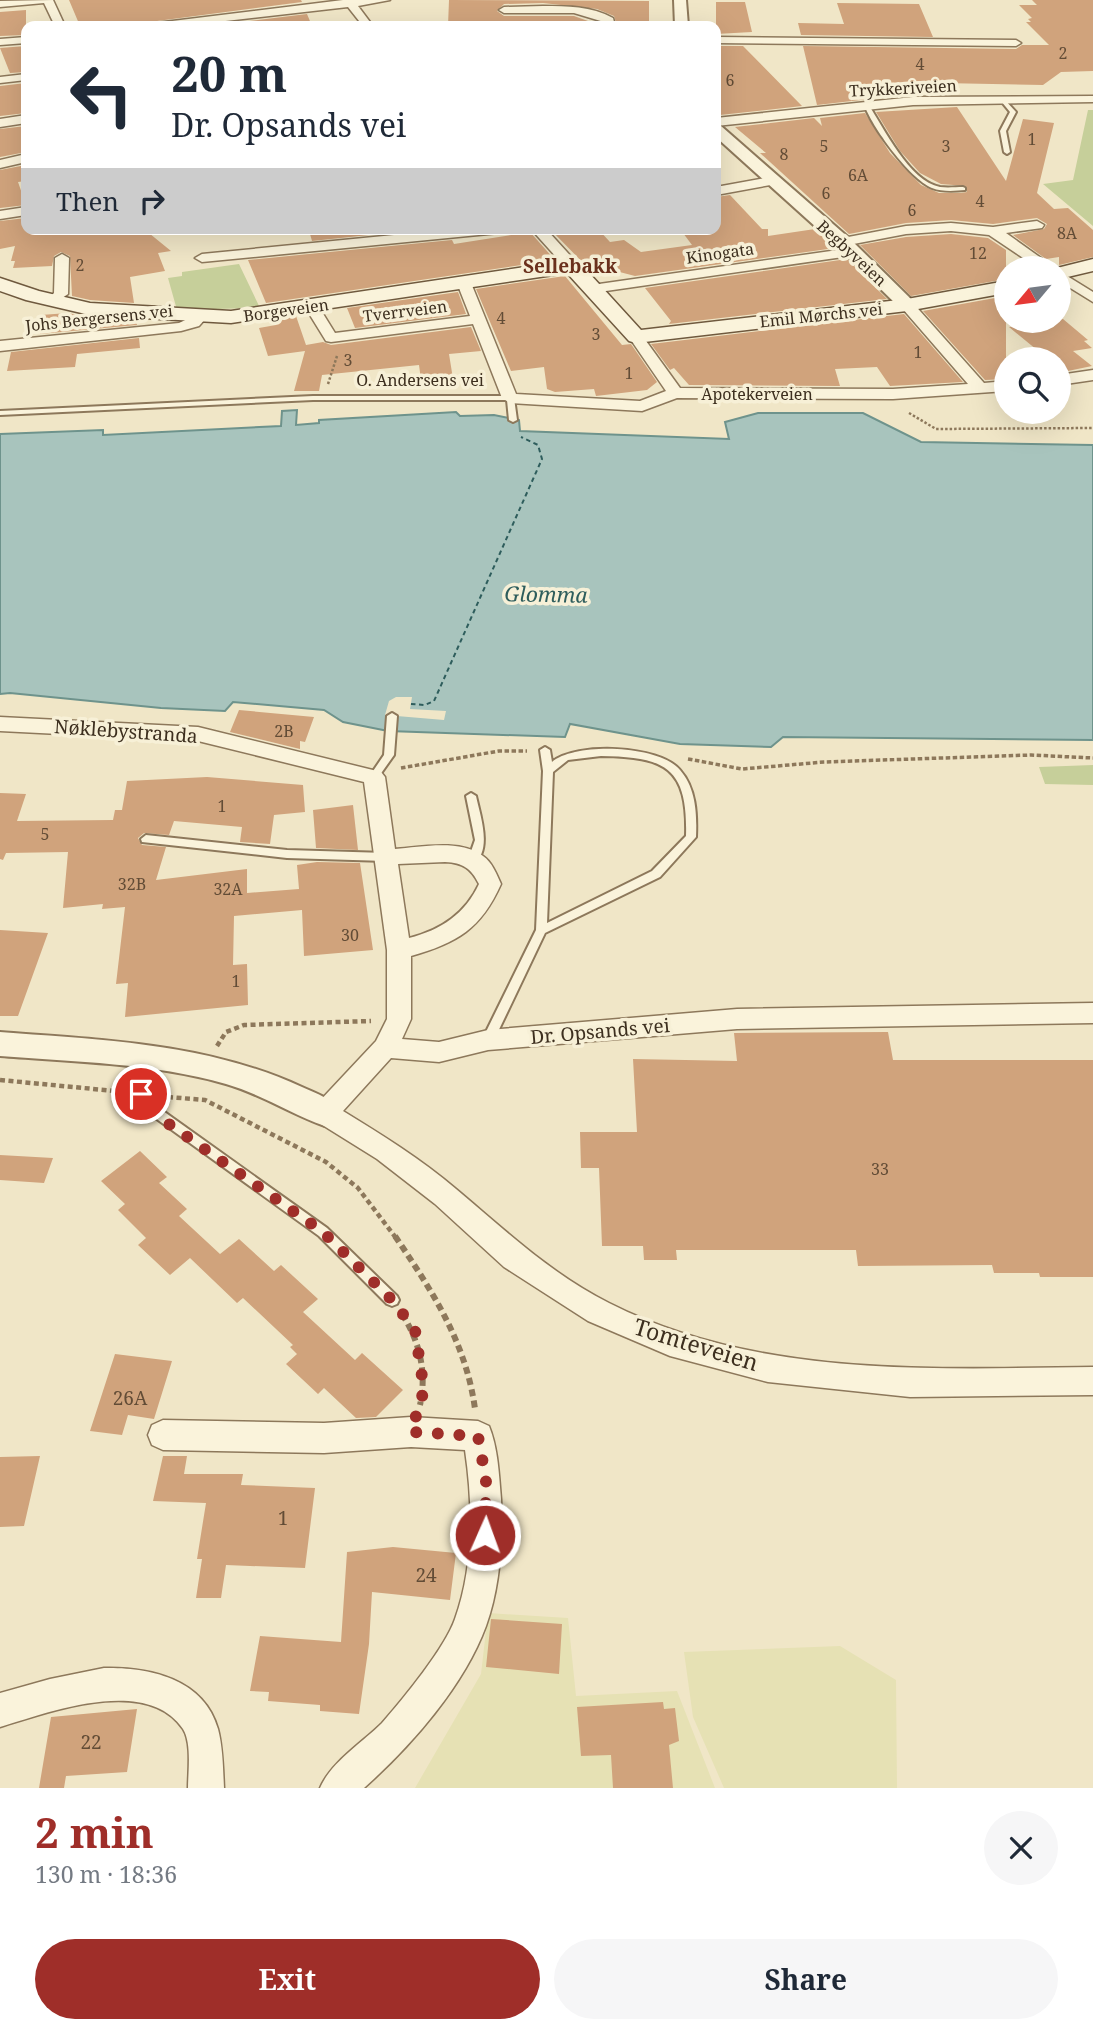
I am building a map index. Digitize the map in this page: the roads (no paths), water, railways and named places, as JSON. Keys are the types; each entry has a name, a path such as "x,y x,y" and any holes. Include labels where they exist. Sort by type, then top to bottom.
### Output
{"main road":[{"path":"1071,271 1093,265"},
{"name":"Borgeveien","path":"0,284 52,301 102,311 231,317 572,266"},
{"path":"572,266 636,337"},
{"name":"Emil Mørchs vei","path":"636,337 907,305 994,290"}],"street":[{"path":"0,4 46,0 57,21"},
{"path":"196,21 385,0"},
{"path":"493,0 514,21"},
{"path":"680,0 682,21"},
{"path":"349,2 364,21"},
{"path":"504,10 587,12 605,16 609,21"},
{"path":"0,42 21,40"},
{"path":"721,40 1016,43"},
{"path":"0,80 21,78"},
{"name":"Trykkeriveien","path":"721,121 913,101 1093,99"},
{"path":"0,123 21,121"},
{"name":"Begbyveien","path":"721,134 848,247 907,305 978,386"},
{"path":"0,164 21,159"},
{"path":"721,190 771,181"},
{"path":"0,215 21,212"},
{"path":"848,247 917,229 951,227 993,231 1037,225"},
{"path":"993,231 1030,256"},
{"path":"202,258 438,235"},
{"path":"544,235 572,266"},
{"name":"Kinogata","path":"592,289 848,247"},
{"path":"52,301 61,294 62,258"},
{"path":"1071,282 1093,298"},
{"name":"O. Andersens vei","path":"464,283 510,398"},
{"name":"Tverrveien","path":"312,307 331,338 479,319"},
{"name":"Johs Bergersens vei","path":"0,346 181,327 194,323 200,317"},
{"path":"636,337 675,393"},
{"path":"1071,378 1093,375"},
{"name":"Apotekerveien","path":"510,398 642,406 675,393 893,394 994,386"},
{"name":"Nøklebystranda","path":"0,724 198,734 373,777"},
{"path":"325,1113 385,1048 399,1019 399,950 373,777"},
{"path":"386,857 452,853 473,860 484,870 490,884 483,904 462,926 430,942 399,950"},
{"name":"Dr. Opsands vei","path":"385,1048 439,1052 488,1040 737,1019 1093,1013"},
{"name":"Tomteveien","path":"0,1044 151,1058 210,1067 274,1087 325,1113 386,1151 445,1196 514,1258 598,1312 670,1342 768,1368 911,1383 1093,1381"},
{"path":"163,1435 324,1438 411,1432 478,1436 486,1480 484,1563 470,1625 427,1698 375,1756 338,1788"},
{"path":"0,1710 110,1682 168,1691 198,1720 205,1759 206,1788"}],"lane":[{"path":"1004,101 1013,112 1003,131 1007,152"},
{"path":"866,105 898,156 926,184 939,189 963,189"},
{"name":"O. Andersens vei","path":"0,413 325,398 510,398"},
{"path":"510,398 513,420"},
{"path":"373,777 389,755 392,716"},
{"path":"488,1040 541,929 548,771 545,750"},
{"path":"541,929 656,874 691,837 692,805 680,779 667,764 641,757 599,752 564,758 548,771"},
{"path":"471,796 480,841 473,860"},
{"path":"146,839 287,854 386,857"},
{"path":"151,1058 141,1094 144,1104 323,1232 392,1300"}],"water":[{"name":"Glomma","path":"297,410 296,425 319,423 319,420 456,412 460,416 494,415 519,420 520,431 729,439 725,422 758,413 863,413 921,442 1093,445 1093,740 783,737 771,747 680,744 570,724 565,737 388,731 343,722 324,710 233,702 225,711 161,708 0,694 0,434 103,430 103,435 281,426 282,411"}],"district":[{"name":"Sellebakk","path":"570,266"}]}
